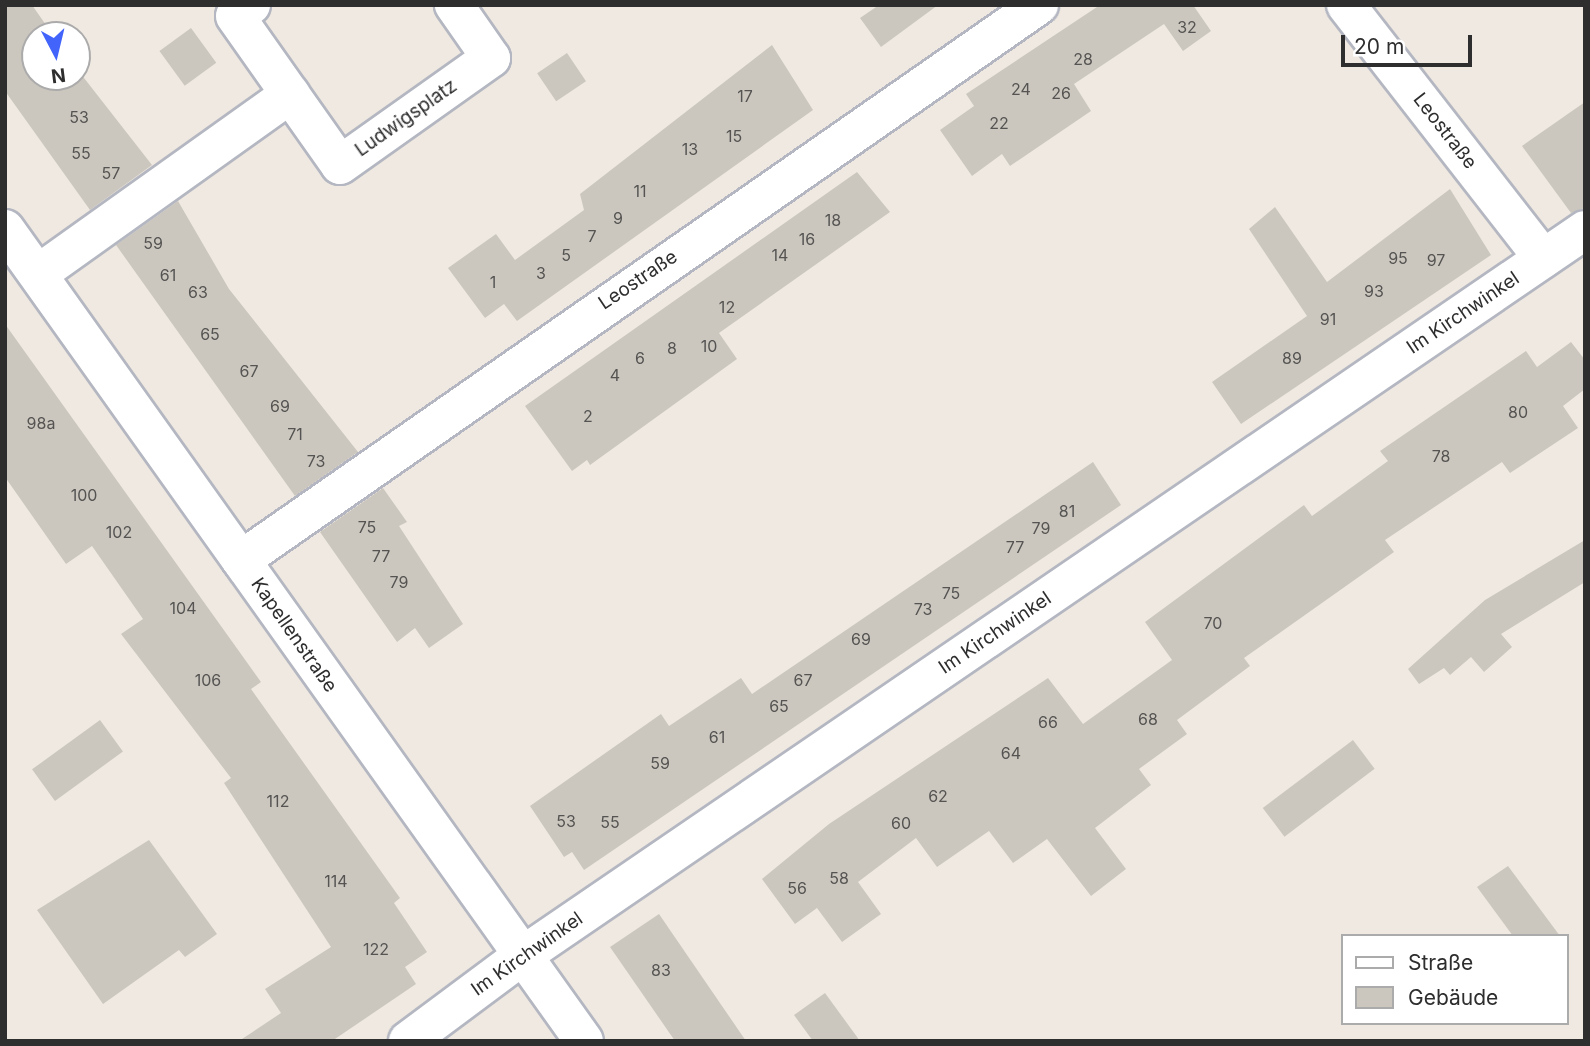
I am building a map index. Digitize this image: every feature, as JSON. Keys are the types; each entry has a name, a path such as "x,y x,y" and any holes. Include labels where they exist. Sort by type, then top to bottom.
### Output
{"street":[{"name":"Ludwigsplatz","path":"251,5 235,16 340,165 491,58 454,5"},
{"name":"Leostraße","path":"241,559 1039,5"},
{"name":"Leostraße","path":"1346,5 1543,258"},
{"path":"38,274 290,94"},
{"name":"Kapellenstraße","path":"5,229 584,1041"},
{"name":"Im Kirchwinkel","path":"408,1041 522,956 1585,230"}],"building":[{"path":"5,5 32,5 43,21 21,21 21,91 91,91 91,87 152,165 90,210 5,91"},
{"path":"879,5 938,5 881,47 860,18"},
{"path":"1100,5 1193,5 1211,31 1183,51 1164,24 1074,84 1091,111 1010,166 1002,154 972,176 940,130 974,106 966,94"},
{"path":"191,28 216,63 185,86 159,51"},
{"path":"772,45 813,110 517,321 504,304 485,318 448,268 496,234 515,260 584,210 580,194"},
{"path":"567,53 586,81 556,101 537,73"},
{"path":"1585,102 1585,208 1571,213 1522,146"},
{"path":"857,172 890,212 719,333 737,359 590,465 587,460 572,471 525,406"},
{"path":"1450,189 1491,255 1241,424 1212,382 1307,316 1249,229 1275,207 1327,282"},
{"path":"178,201 229,289 358,452 295,496 116,245"},
{"path":"5,324 261,682 251,689 400,898 394,903 427,952 405,967 416,984 332,1041 239,1041 281,1013 265,989 331,947 224,783 231,778 121,634 143,619 92,546 66,564 5,477"},
{"path":"1571,342 1585,360 1585,389 1563,406 1578,428 1510,473 1502,462 1385,540 1394,552 1244,658 1250,666 1177,720 1187,734 1139,769 1151,785 1095,828 1126,869 1091,896 1047,839 1013,863 989,831 937,867 916,838 858,882 881,914 842,942 817,908 795,924 762,879 829,824 1048,678 1083,724 1172,660 1145,622 1304,505 1312,516 1388,461 1380,451 1526,351 1537,367"},
{"path":"1093,462 1121,505 584,870 572,852 564,857 530,806 661,714 669,726 741,678 752,694"},
{"path":"383,488 407,522 399,526 463,624 429,648 415,628 397,642 320,532"},
{"path":"1585,540 1585,582 1501,634 1512,647 1484,672 1471,657 1450,675 1444,668 1419,684 1408,669 1485,600"},
{"path":"100,720 123,752 55,801 32,769"},
{"path":"1353,740 1375,769 1284,837 1263,808"},
{"path":"149,840 217,934 185,957 179,950 103,1004 37,910"},
{"path":"1508,866 1559,934 1512,934 1477,887"},
{"path":"659,914 746,1041 675,1041 610,947"},
{"path":"825,993 860,1041 813,1041 794,1015"}]}
